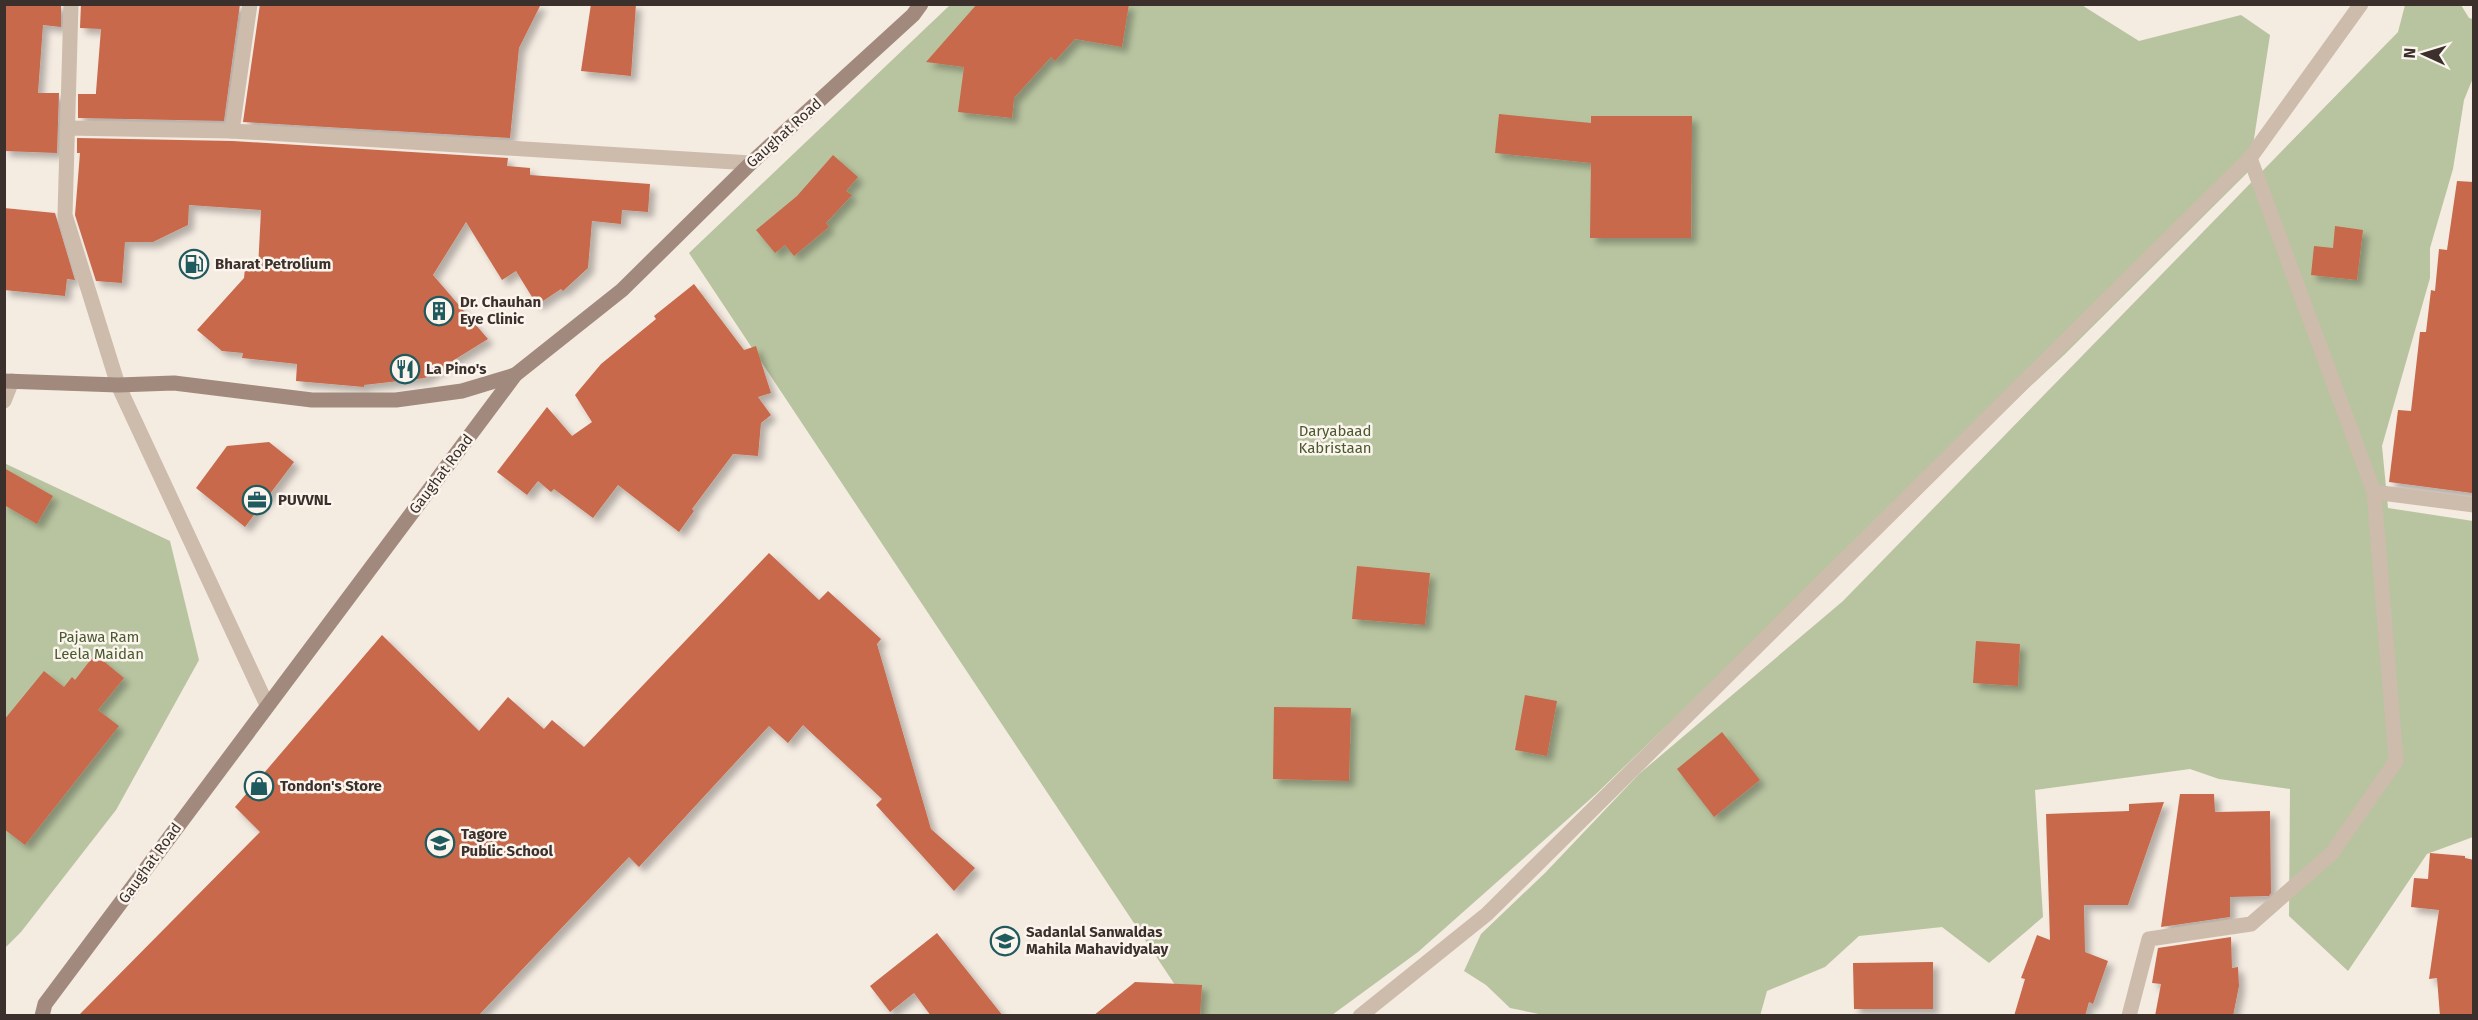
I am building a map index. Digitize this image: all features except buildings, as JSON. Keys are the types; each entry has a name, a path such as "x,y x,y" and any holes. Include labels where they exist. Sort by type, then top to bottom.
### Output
{"main road":[{"name":"Gaughat Road","path":"42,1016 45,1004 515,375 622,290 751,163 913,15 921,4"},
{"path":"8,381 118,385 174,383 312,400 396,400 462,391 515,375"}],"street":[{"path":"71,4 65,214 118,385 267,705"},
{"path":"232,131 249,4"},
{"path":"1360,1016 1487,914 2250,158 2361,4"},
{"path":"68,128 232,131 751,163"},
{"path":"2128,1016 2149,939 2251,924 2332,854 2396,761 2374,492 2250,158"},
{"path":"4,401 8,381"},
{"path":"2374,492 2474,505"}],"green space":[{"name":"Daryabaad Kabristaan","path":"2080,4 2139,41 2241,15 2270,35 2249,171 2064,355 1731,664 1596,794 1418,952 1332,1015 1195,1015 689,253 950,5"},
{"path":"2405,5 2461,5 2469,18 2473,19 2473,78 2464,100 2453,169 2430,248 2430,278 2382,446 2388,508 2473,521 2473,837 2427,854 2348,971 2289,916 2290,789 2219,779 2190,769 2035,790 2043,917 1989,963 1942,927 1859,936 1825,967 1767,991 1760,1016 1544,1015 1510,1008 1486,985 1464,971 1481,934 1545,873 1639,774 1843,601 2398,32"},
{"name":"Pajawa Ram Leela Maidan","path":"4,463 170,541 199,660 116,810 21,932 5,948"}],"place":[{"name":"Bharat Petrolium","path":"194,264"},
{"name":"Dr. Chauhan Eye Clinic","path":"439,311"},
{"name":"La Pino's","path":"405,369"},
{"name":"PUVVNL","path":"257,500"},
{"name":"Tondon's Store","path":"259,786"},
{"name":"Tagore Public School","path":"440,843"},
{"name":"Sadanlal Sanwaldas Mahila Mahavidyalay","path":"1005,941"}]}
